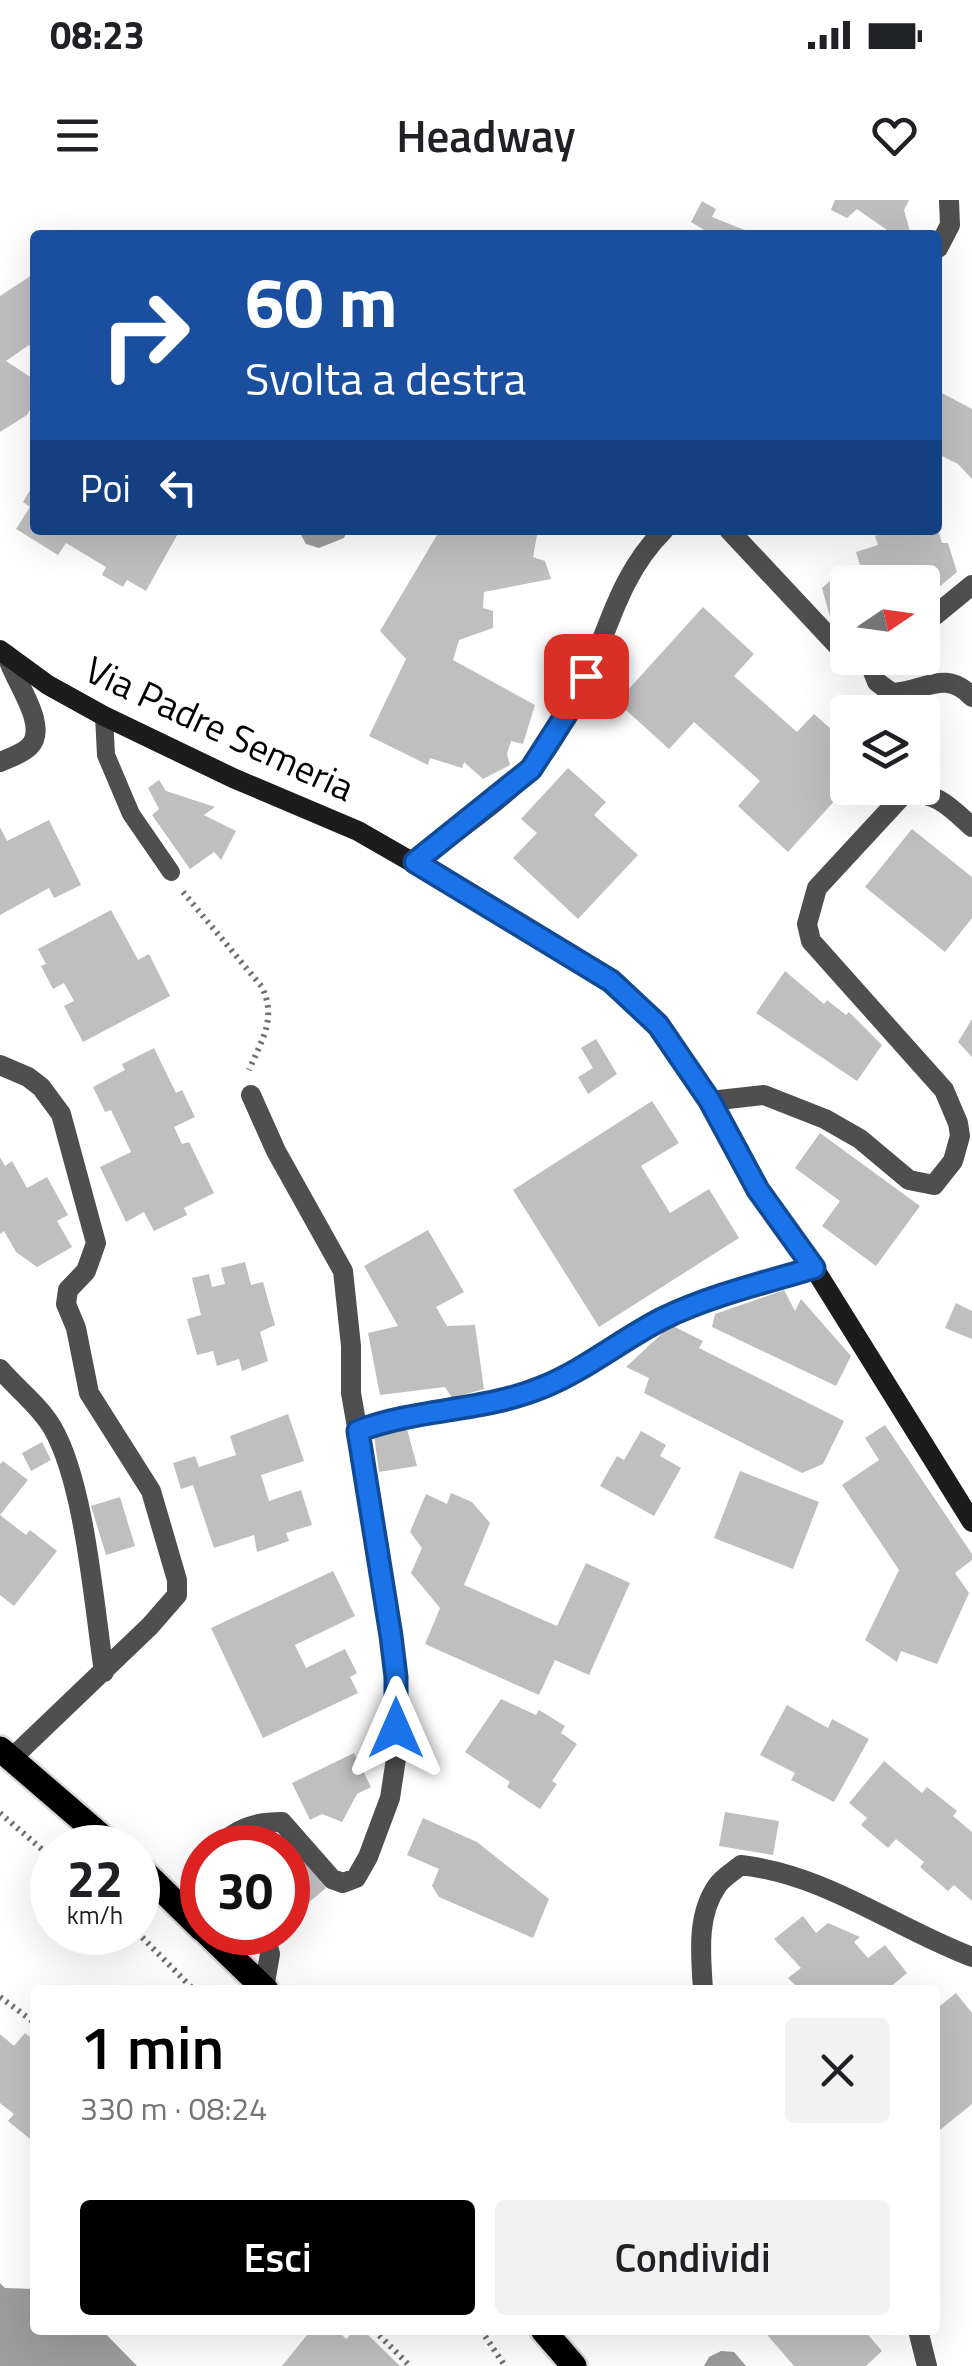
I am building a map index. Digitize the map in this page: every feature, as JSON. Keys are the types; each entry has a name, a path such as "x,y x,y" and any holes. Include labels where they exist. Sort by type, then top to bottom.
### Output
{"main road":[{"name":"Via Padre Semeria","path":"4,653 48,685 104,716 358,831 611,981 658,1025 710,1101 758,1190 814,1268 972,1522"},
{"path":"5,1754 89,1825"},
{"path":"160,1888 180,1907"},
{"path":"229,1955 261,1985"},
{"path":"547,2335 574,2366"}],"street":[{"path":"942,240 950,225 950,200"},
{"path":"415,862 531,769 578,696 620,589 659,535"},
{"path":"733,535 830,638"},
{"path":"940,611 972,585"},
{"path":"0,762 28,749 36,729 34,715 4,653"},
{"path":"876,675 877,682 892,693 943,682 962,686 972,696"},
{"path":"710,1101 764,1094 825,1119 860,1139 909,1180 934,1184 947,1173 960,1136 944,1090 810,941 806,924 817,888 904,794 920,792 939,798 972,827"},
{"path":"0,1065 41,1087 61,1114 96,1243 86,1271 68,1290 66,1304 76,1328 89,1393 151,1492 178,1580 177,1595 104,1672 5,1754"},
{"path":"251,1095 276,1151 343,1271 351,1346 350,1393 396,1677 397,1752 390,1798 368,1857 356,1878 343,1883 332,1879 310,1854"},
{"path":"358,1431 390,1419 502,1402 545,1386 663,1319 732,1292 814,1268"},
{"path":"0,1370 52,1427 64,1453 86,1553 104,1672"},
{"path":"253,1825 285,1825"},
{"path":"703,1985 701,1936 707,1907 718,1883 741,1865 775,1869 822,1884 972,1958"},
{"path":"266,1985 270,1955"},
{"path":"919,2335 927,2366"}],"lane":[{"path":"104,716 106,755 112,770 132,814 172,872"}],"path":[{"path":"172,872 194,906 262,987 270,1004 269,1022 248,1073 251,1095"},
{"path":"0,1812 30,1839"},
{"path":"159,1955 189,1985"},
{"path":"0,1997 30,2018"},
{"path":"379,2335 410,2366"},
{"path":"484,2335 506,2366"}],"shaded area":[{"path":"301,535 345,535 319,548 306,544"},
{"path":"0,2283 5,2288 30,2289 30,2335 107,2335 137,2366 0,2366"},
{"path":"721,2351 734,2352 746,2366 704,2366 709,2357"}],"building":[{"path":"835,200 909,200 904,210 910,230 887,230 857,209 847,218 831,210"},
{"path":"702,201 716,209 712,217 744,230 704,230 691,222"},
{"path":"30,276 30,347 6,361 30,377 30,410 0,432 0,296"},
{"path":"942,393 972,409 972,479 958,464 942,456"},
{"path":"30,507 30,535 177,535 146,591 127,580 123,587 102,575 106,567 66,543 58,555 16,529"},
{"path":"437,535 537,535 533,557 545,561 551,579 484,592 483,608 493,611 493,628 459,640 453,660 535,705 523,744 511,741 507,754 510,765 483,779 464,762 462,768 430,758 428,765 369,736 406,659 380,631"},
{"path":"878,535 940,535 942,543 948,543 957,572 940,586 940,565 860,565 856,552 878,545"},
{"path":"830,581 830,617 822,588"},
{"path":"703,607 754,654 734,676 797,732 814,714 830,728 831,805 788,852 738,806 760,781 694,722 669,749 617,702"},
{"path":"568,768 606,802 594,815 638,855 578,919 513,858 537,833 521,819"},
{"path":"159,780 166,791 215,807 204,815 236,831 221,860 214,852 190,869 152,815 159,809 148,788"},
{"path":"49,820 81,885 54,898 49,888 0,915 0,827 7,841"},
{"path":"912,829 972,877 972,918 945,952 865,887"},
{"path":"111,910 138,960 149,954 170,996 83,1042 64,1006 74,1001 64,983 53,989 41,966 46,964 38,949"},
{"path":"785,971 824,1004 827,1000 846,1015 849,1012 882,1045 857,1081 756,1013"},
{"path":"972,1019 972,1057 958,1042"},
{"path":"596,1039 617,1074 588,1094 578,1077 593,1068 581,1048"},
{"path":"154,1048 176,1093 182,1090 195,1117 174,1127 182,1144 189,1142 214,1193 184,1208 187,1215 154,1231 144,1212 126,1222 100,1167 131,1152 111,1110 105,1112 93,1087 125,1070 122,1064"},
{"path":"652,1101 679,1143 641,1166 670,1213 709,1189 739,1238 599,1327 513,1190"},
{"path":"820,1133 920,1206 876,1266 822,1226 840,1201 795,1168"},
{"path":"0,1157 5,1166 12,1161 27,1188 47,1177 68,1215 57,1221 72,1247 37,1267 16,1252 4,1231 0,1234"},
{"path":"428,1230 464,1292 436,1307 447,1326 475,1325 484,1389 452,1398 445,1387 380,1395 368,1333 398,1326 364,1266"},
{"path":"245,1262 251,1285 263,1282 275,1325 260,1332 268,1361 242,1371 239,1359 217,1366 213,1351 197,1355 187,1319 201,1315 192,1278 209,1274 212,1287 225,1284 221,1268"},
{"path":"784,1290 795,1311 801,1299 851,1356 836,1386 712,1327 715,1314"},
{"path":"956,1303 972,1311 972,1339 945,1328"},
{"path":"671,1325 703,1341 699,1348 844,1421 823,1464 802,1473 644,1393 649,1378 626,1367"},
{"path":"288,1414 304,1461 261,1475 269,1501 301,1490 312,1525 286,1533 289,1541 257,1552 254,1535 214,1548 193,1485 181,1489 173,1463 195,1456 199,1467 236,1455 230,1436"},
{"path":"885,1425 972,1554 972,1560 955,1573 969,1593 937,1664 901,1651 897,1662 865,1640 899,1570 842,1485 879,1460 865,1438"},
{"path":"407,1429 417,1466 379,1472 374,1435"},
{"path":"641,1431 666,1445 660,1456 681,1468 654,1516 600,1486 617,1456 624,1460"},
{"path":"42,1442 51,1460 31,1471 22,1453"},
{"path":"3,1461 28,1480 0,1515 0,1464"},
{"path":"740,1471 819,1502 793,1569 714,1538"},
{"path":"451,1493 472,1502 490,1523 464,1585 557,1626 586,1563 630,1583 589,1675 555,1660 539,1695 425,1644 440,1608 411,1573 422,1548 410,1532 426,1494 447,1504"},
{"path":"120,1497 135,1546 106,1555 91,1506"},
{"path":"0,1515 26,1535 30,1530 57,1551 14,1606 0,1595"},
{"path":"333,1571 355,1616 295,1645 306,1668 345,1649 357,1673 350,1677 358,1693 263,1738 211,1628"},
{"path":"501,1699 536,1715 539,1710 565,1726 561,1733 577,1744 552,1781 557,1784 540,1809 507,1787 510,1782 465,1752"},
{"path":"787,1705 828,1728 832,1719 869,1739 834,1802 791,1780 795,1773 760,1755"},
{"path":"354,1753 371,1787 357,1794 342,1822 322,1814 310,1820 292,1783"},
{"path":"884,1761 922,1793 927,1787 957,1811 953,1816 972,1832 972,1901 954,1885 948,1891 920,1867 924,1862 896,1839 888,1848 861,1825 867,1818 849,1803"},
{"path":"725,1812 779,1821 773,1855 719,1846"},
{"path":"423,1818 477,1842 549,1899 533,1938 439,1897 432,1886 439,1869 407,1855"},
{"path":"310,1869 326,1888 310,1901"},
{"path":"803,1916 816,1933 828,1923 860,1937 854,1942 868,1958 885,1945 907,1973 893,1985 795,1985 788,1978 801,1968 774,1939"},
{"path":"956,1993 972,2013 972,2104 940,2130 940,2006"},
{"path":"25,2033 30,2037 30,2139 8,2121 14,2114 0,2103 0,2034 14,2046"},
{"path":"307,2335 342,2335 346,2339 350,2335 368,2335 400,2366 282,2366"},
{"path":"767,2335 868,2335 882,2351 866,2366 794,2366"}],"route":[{"path":"396,1728 391,1636 358,1431 390,1419 502,1402 545,1386 663,1319 732,1292 814,1268 758,1190 710,1101 658,1025 611,981 415,862 531,769 556,734 586,676"}]}
